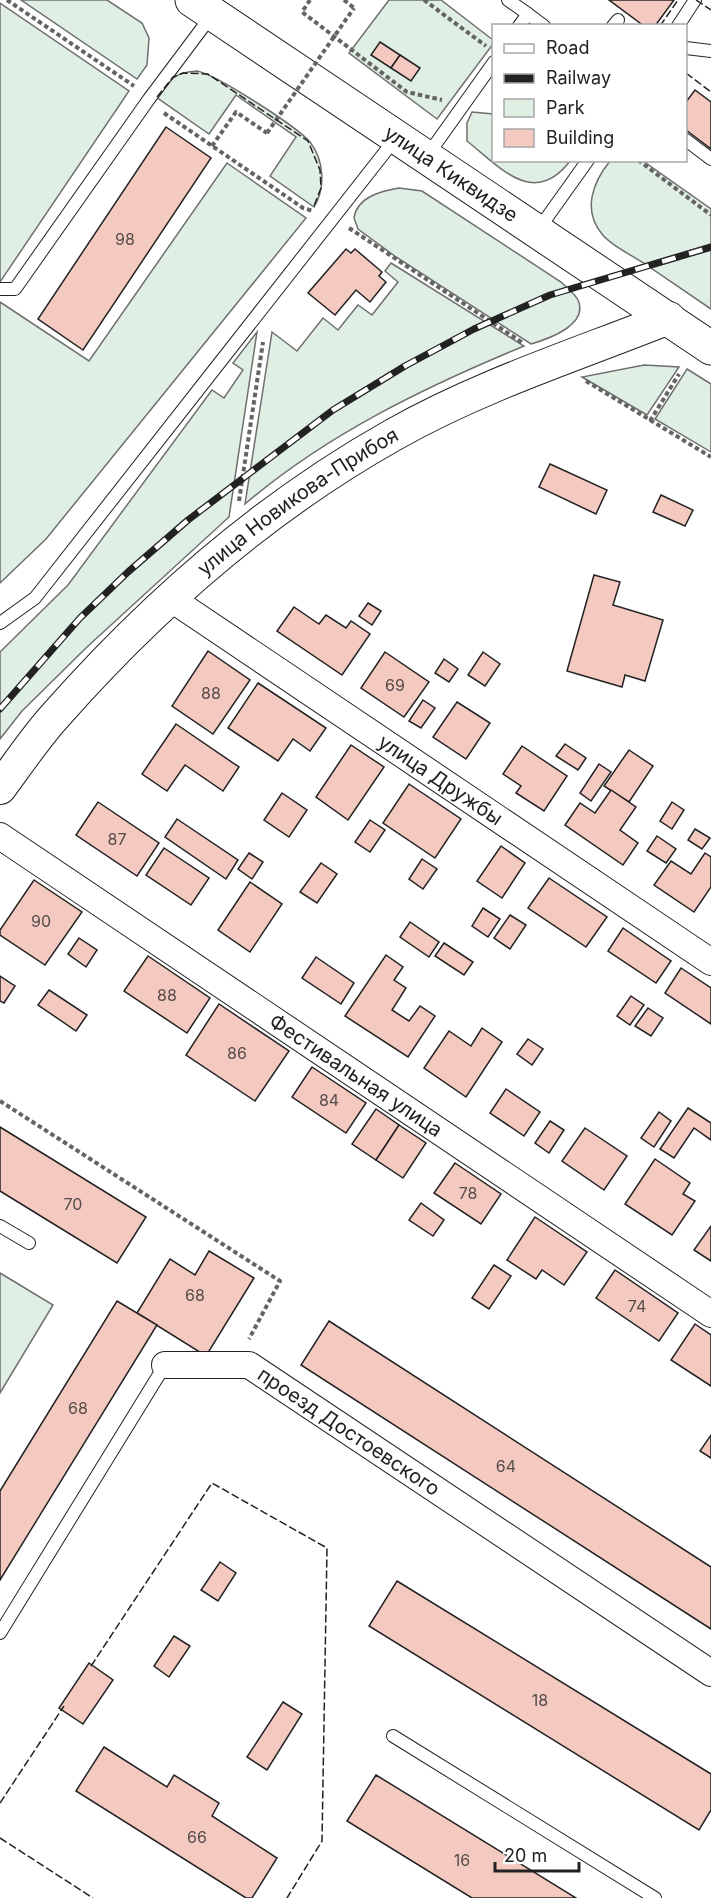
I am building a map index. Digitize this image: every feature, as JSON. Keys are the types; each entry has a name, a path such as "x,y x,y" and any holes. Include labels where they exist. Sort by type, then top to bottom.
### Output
{"main road":[{"name":"улица Киквидзе","path":"202,7 711,348"}],"street":[{"name":"улица Новикова-Прибоя","path":"0,788 54,717 170,598 232,543 312,486 393,435 468,398 669,318"},
{"name":"улица Дружбы","path":"170,598 711,962"},
{"name":"Фестивальная улица","path":"0,836 711,1314"},
{"path":"165,1365 249,1365"},
{"name":"проезд Достоевского","path":"249,1365 711,1673"}],"lane":[{"path":"508,0 541,24"},
{"path":"679,24 695,0"},
{"path":"0,289 15,289 148,99 202,7"},
{"path":"520,24 528,14"},
{"path":"687,48 711,51"},
{"path":"426,157 492,65"},
{"path":"0,623 35,598 335,219 397,137"},
{"path":"687,141 711,159"},
{"path":"537,231 587,162"},
{"path":"0,1226 28,1243"},
{"path":"0,1633 165,1365"},
{"path":"393,1736 655,1898"}],"path":[{"path":"8,0 130,82"},
{"path":"310,0 302,12 407,92"},
{"path":"212,146 236,112 267,134 354,8 344,0"},
{"path":"424,0 492,51"},
{"path":"156,106 303,208 335,219 392,259 480,313 499,330 711,457"},
{"path":"641,162 711,215"},
{"path":"232,543 265,332"},
{"path":"650,421 679,374"},
{"name":"проезд Достоевского","path":"0,1101 280,1281 250,1335 247,1352 249,1365"}],"green space":[{"path":"21,0 107,0 142,23 149,38 147,65 137,79"},
{"path":"389,0 441,0 492,39 492,45 437,119 349,53"},
{"path":"0,3 129,91 0,282"},
{"path":"197,71 256,102 310,142 321,165 322,174 322,183 314,207 270,176 296,137 236,95 209,134 156,97 173,78 183,73"},
{"path":"472,112 492,114 492,162 467,141 467,123"},
{"path":"492,162 569,162 557,175 544,182 518,179"},
{"path":"609,162 644,162 711,209 711,244 645,264 622,250 602,234 592,215 592,196"},
{"path":"227,163 306,218 46,539 0,583 0,302 89,361"},
{"path":"399,188 422,191 561,282 578,300 580,309 578,317 565,330 531,344 396,257 358,229 354,218 356,211 365,200 378,193"},
{"path":"711,250 711,309 651,268"},
{"path":"391,263 524,346 450,378 378,414 309,456 245,504 272,332 297,351 323,318 338,330 358,305 372,315 398,282 385,271"},
{"path":"257,332 229,517 87,647 22,711 0,739 0,652 68,585 212,390 224,398 243,370 233,363"},
{"path":"644,365 679,367 647,415 582,377"},
{"path":"687,369 711,384 711,452 655,419"},
{"path":"0,1273 53,1305 0,1393"}],"building":[{"path":"609,0 674,0 656,24 641,24"},
{"path":"380,42 400,55 391,68 371,55"},
{"path":"400,55 420,68 411,81 391,68"},
{"path":"695,90 711,102 711,149 687,131 687,101"},
{"path":"166,127 211,158 83,350 38,319"},
{"path":"346,249 351,253 355,249 382,272 379,276 386,282 370,302 356,290 335,315 308,293"},
{"path":"550,464 607,490 596,514 539,487"},
{"path":"661,495 693,510 685,526 653,512"},
{"path":"594,575 620,582 613,605 663,620 645,681 625,675 622,687 567,671"},
{"path":"368,603 381,611 372,625 359,616"},
{"path":"294,607 319,624 326,615 346,628 351,621 370,634 342,675 277,631"},
{"path":"208,651 250,680 213,734 172,706"},
{"path":"385,652 429,682 404,717 361,688"},
{"path":"483,652 500,664 485,686 468,675"},
{"path":"444,659 458,669 449,682 435,673"},
{"path":"258,683 326,728 310,751 293,739 278,761 228,728"},
{"path":"423,700 435,708 421,728 409,721"},
{"path":"457,702 490,723 466,759 433,737"},
{"path":"176,724 239,767 223,791 185,765 167,791 142,774"},
{"path":"565,744 586,758 578,770 556,756"},
{"path":"351,745 384,767 348,820 316,797"},
{"path":"522,746 567,776 544,811 516,793 521,786 503,774"},
{"path":"629,750 653,766 629,802 604,786"},
{"path":"599,764 611,772 591,801 580,793"},
{"path":"409,784 461,819 435,858 383,823"},
{"path":"611,790 636,807 620,830 638,843 623,865 565,825 580,803 595,813"},
{"path":"282,793 307,810 289,837 264,820"},
{"path":"98,802 159,843 137,876 76,835"},
{"path":"672,802 684,810 672,829 660,821"},
{"path":"177,819 238,860 226,879 165,837"},
{"path":"370,820 385,830 370,852 355,842"},
{"path":"695,829 710,838 702,849 688,840"},
{"path":"657,836 676,849 666,863 647,851"},
{"path":"501,846 525,863 502,898 477,881"},
{"path":"164,848 209,878 191,905 146,875"},
{"path":"249,853 263,862 252,879 238,869"},
{"path":"705,853 711,857 711,887 694,912 654,885 671,861 691,874"},
{"path":"422,859 437,869 423,889 409,879"},
{"path":"321,863 337,874 317,903 300,892"},
{"path":"549,878 607,917 586,947 528,908"},
{"path":"34,880 82,912 45,965 0,935 0,930"},
{"path":"250,882 282,904 250,952 218,930"},
{"path":"483,908 500,919 488,937 472,926"},
{"path":"510,915 526,925 510,949 494,938"},
{"path":"410,922 439,942 429,957 400,937"},
{"path":"623,928 671,961 656,983 608,951"},
{"path":"79,938 97,950 86,967 68,954"},
{"path":"444,943 473,962 464,975 435,956"},
{"path":"386,955 403,967 394,980 406,988 392,1010 409,1021 420,1006 435,1016 408,1057 345,1016"},
{"path":"148,956 210,998 187,1033 124,991"},
{"path":"316,957 354,983 341,1004 302,978"},
{"path":"681,968 711,988 711,1024 665,993"},
{"path":"0,976 15,986 4,1003 0,1001"},
{"path":"49,990 87,1015 76,1031 38,1005"},
{"path":"631,996 644,1005 630,1025 617,1016"},
{"path":"219,1004 289,1051 255,1101 186,1055"},
{"path":"648,1008 663,1018 651,1036 635,1026"},
{"path":"482,1028 502,1042 466,1097 424,1068 449,1031 471,1046"},
{"path":"528,1039 543,1049 532,1065 517,1054"},
{"path":"312,1067 366,1103 346,1133 292,1097"},
{"path":"506,1089 540,1112 524,1136 490,1113"},
{"path":"688,1108 711,1123 711,1140 694,1128 674,1158 660,1149"},
{"path":"376,1109 399,1125 376,1160 352,1144"},
{"path":"659,1112 671,1121 654,1147 641,1138"},
{"path":"550,1121 564,1130 549,1153 535,1143"},
{"path":"399,1125 426,1143 403,1178 376,1160"},
{"path":"0,1127 146,1217 117,1263 0,1191"},
{"path":"585,1128 627,1156 604,1190 562,1161"},
{"path":"655,1159 690,1183 683,1194 695,1201 672,1235 625,1204"},
{"path":"455,1163 501,1194 481,1224 434,1193"},
{"path":"421,1203 444,1220 433,1236 409,1220"},
{"path":"535,1217 587,1252 564,1285 542,1270 536,1279 507,1260"},
{"path":"711,1226 711,1261 694,1250"},
{"path":"209,1251 254,1278 206,1356 137,1313 170,1259 195,1275"},
{"path":"494,1265 511,1276 489,1309 472,1298"},
{"path":"615,1270 678,1313 659,1341 596,1298"},
{"path":"117,1301 157,1325 0,1580 0,1491"},
{"path":"329,1321 711,1567 711,1629 301,1365"},
{"path":"695,1324 711,1335 711,1386 671,1360"},
{"path":"711,1435 711,1458 700,1451"},
{"path":"220,1562 236,1573 218,1601 201,1590"},
{"path":"397,1581 711,1774 711,1810 699,1830 369,1626"},
{"path":"174,1636 190,1646 169,1677 154,1666"},
{"path":"89,1663 113,1680 83,1724 59,1708"},
{"path":"283,1702 302,1714 267,1770 247,1757"},
{"path":"104,1747 167,1787 174,1775 219,1803 212,1816 277,1858 252,1898 246,1898 76,1791"},
{"path":"376,1775 576,1898 472,1898 347,1821"}],"railway":[{"path":"0,709 80,618 128,572 188,520 333,410 405,366 474,329 550,295 711,247"}],"fence":[{"path":"661,24 678,0"},
{"path":"696,0 711,10"},
{"path":"157,97 173,77 183,73 208,74 308,141 320,170 321,188 314,206"},
{"path":"687,74 711,92"},
{"path":"91,1666 212,1483 327,1548 322,1841 287,1898"},
{"path":"0,1803 64,1706"},
{"path":"0,1838 93,1898"}]}
